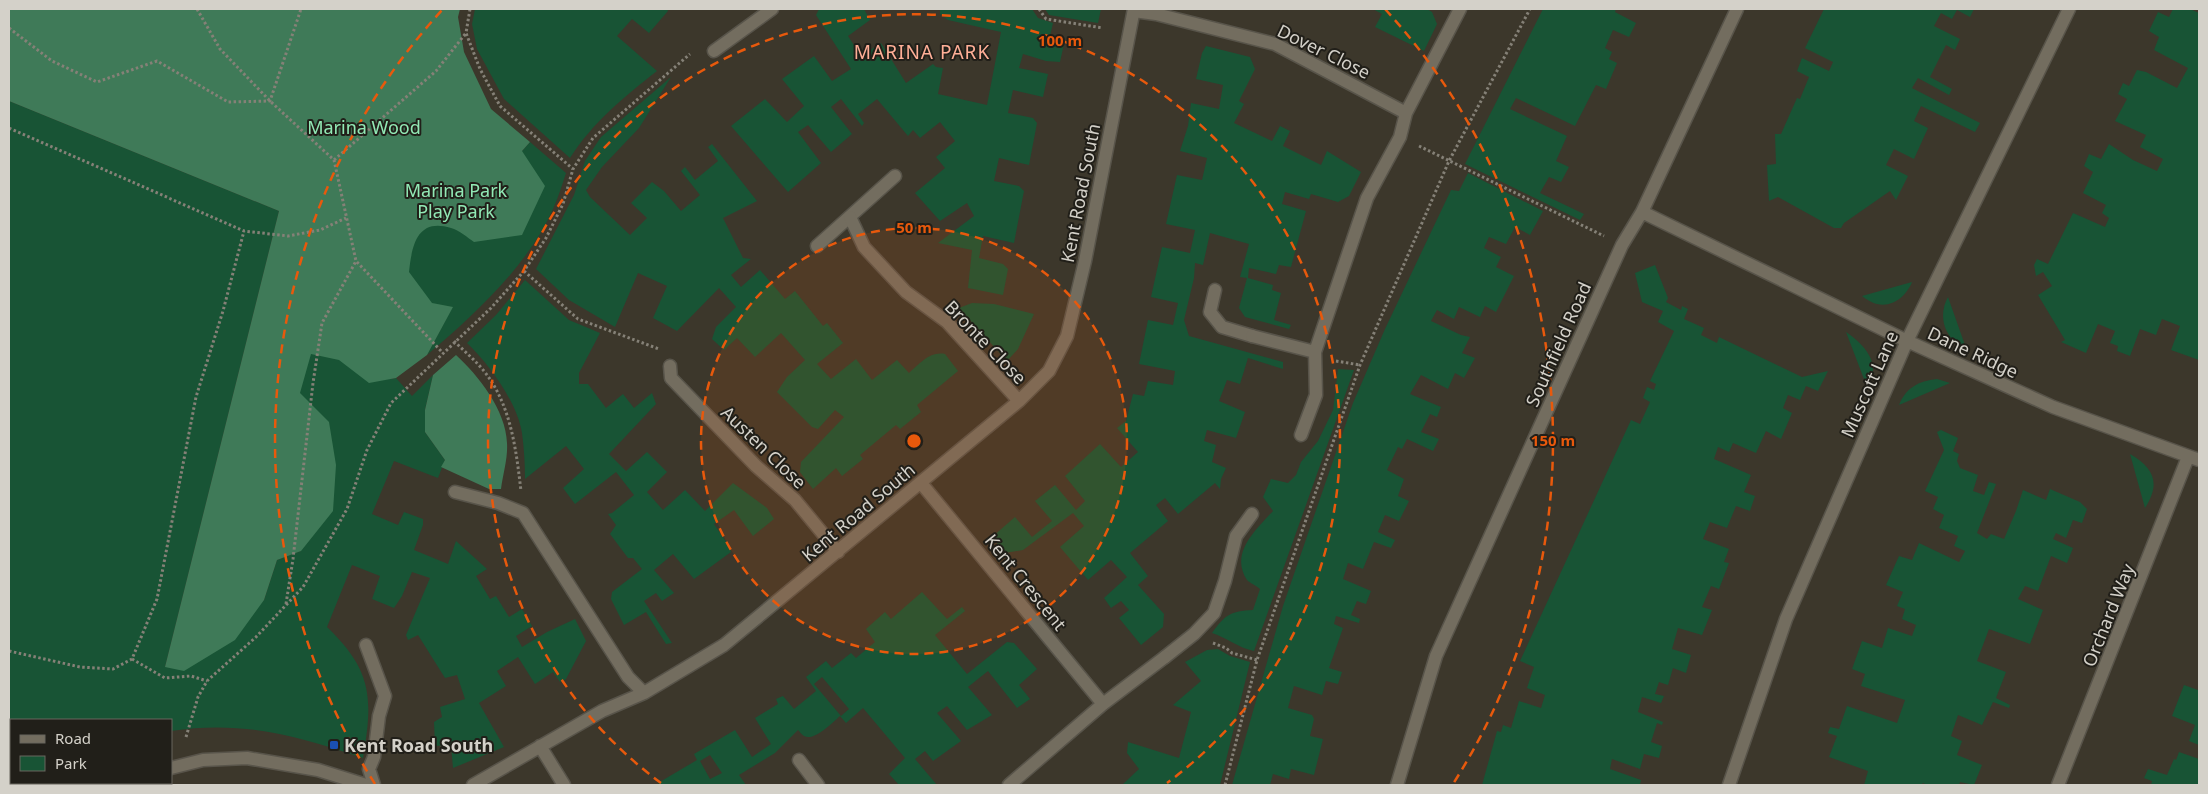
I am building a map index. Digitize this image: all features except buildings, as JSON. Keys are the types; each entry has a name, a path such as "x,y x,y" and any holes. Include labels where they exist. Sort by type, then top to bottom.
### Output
{"street":[{"path":"714,52 772,9"},
{"path":"1300,435 1316,395 1315,352 1367,198 1400,137 1406,113 1460,9"},
{"name":"Southfield Road","path":"1397,785 1436,656 1622,245 1642,212 1737,9"},
{"name":"Muscott Lane","path":"1729,785 1786,619 1907,341 2069,9"},
{"name":"Dover Close","path":"1134,10 1276,44 1406,113"},
{"name":"Kent Road South","path":"473,785 602,711 644,693 724,645 1019,402 1049,371 1067,336 1085,261 1134,10"},
{"path":"817,246 895,176"},
{"name":"Dane Ridge","path":"1642,212 1907,341 2053,407 2194,459"},
{"name":"Bronte Close","path":"850,217 864,247 906,292 947,322 1019,402"},
{"path":"1215,290 1210,312 1222,327 1315,352"},
{"name":"Austen Close","path":"670,366 671,378 756,466 795,500 838,552"},
{"name":"Orchard Way","path":"2058,785 2194,459"},
{"name":"Kent Crescent","path":"921,482 1103,704"},
{"path":"455,492 498,503 523,513 628,677 644,693"},
{"path":"1009,785 1103,704 1194,634 1214,612 1225,581 1236,536 1252,514"},
{"path":"366,645 385,696 379,716 374,757 369,769 374,785"},
{"path":"540,746 564,785"},
{"path":"172,768 203,760 248,758 318,770 366,785"},
{"path":"799,760 818,785"}],"path":[{"path":"197,9 220,49 270,101 334,160 356,261 442,352"},
{"path":"270,101 301,9"},
{"path":"334,160 436,71 466,33 470,9"},
{"path":"1039,9 1046,19 1103,28"},
{"path":"1225,785 1256,660 1360,365 1449,161 1530,9"},
{"path":"9,28 52,61 98,82 156,61 228,102 270,101"},
{"path":"466,33 480,69 500,106 573,169"},
{"path":"186,737 198,697 206,681 256,637 303,587 347,509 367,450 391,404 442,352 491,308 524,271 546,238 563,204 573,169 593,138 690,54"},
{"path":"9,128 244,231 288,236 320,230 346,218"},
{"path":"1416,144 1622,245"},
{"path":"9,651 80,667 114,669 132,659 157,599 196,397 223,311 244,231"},
{"path":"286,604 294,559 313,383 322,323 356,261"},
{"path":"524,271 578,319 624,338 658,347 670,366"},
{"path":"454,341 484,372 503,404 515,441 523,513"},
{"path":"1210,643 1256,660"},
{"path":"132,659 164,678 191,676 206,681"}],"green space":[{"name":"Marina Wood","path":"9,9 460,9 458,17 464,52 491,109 530,142 522,151 545,186 522,235 474,242 454,229 440,226 424,230 418,236 412,252 409,272 432,303 453,307 427,355 396,378 369,383 339,360 311,354 300,393 329,422 336,465 333,511 301,551 277,560 264,600 235,640 184,671 165,667 279,211 9,101"},
{"path":"475,9 667,9 668,11 649,33 632,19 617,36 657,71 621,100 599,122 570,158 504,99 477,49 472,24"},
{"path":"819,9 864,9 870,20 848,36 861,56 881,43 906,83 933,64 936,67 943,68 938,94 987,105 1001,32 948,20 940,14 940,9 1032,9 1038,18 1053,23 1049,40 1064,44 1060,62 1046,61 1023,54 1019,68 1048,74 1043,97 1013,90 1008,113 1033,118 1037,123 1029,165 999,158 994,181 1019,186 1024,191 1014,243 983,236 979,258 1003,264 1008,269 1003,295 968,288 972,250 938,243 974,216 967,203 940,221 915,193 945,168 936,157 955,141 940,122 920,138 913,130 908,136 877,99 858,114 864,123 862,126 841,99 831,107 852,134 831,152 808,125 798,132 821,163 788,192 731,126 765,99 787,122 804,106 782,79 814,56 832,81 851,69 816,15"},
{"path":"1045,9 1101,9 1098,23 1049,15"},
{"path":"1373,9 1427,9 1432,12 1437,24 1424,51 1375,27 1382,14"},
{"path":"1543,9 1616,9 1615,12 1636,23 1629,37 1613,30 1605,48 1612,52 1609,59 1617,63 1606,89 1596,85 1575,126 1516,98 1510,109 1567,136 1556,161 1569,167 1561,182 1549,177 1540,193 1584,214 1580,220 1465,164"},
{"path":"1824,9 1974,9 1970,17 1957,10 1952,19 1941,13 1934,26 1960,39 1955,50 1946,45 1930,77 1952,89 1949,95 1918,78 1912,88 1980,123 1975,132 1921,106 1914,121 1928,128 1914,159 1894,149 1886,165 1908,176 1896,200 1890,191 1844,223 1841,228 1834,228 1778,197 1769,201 1767,165 1776,164 1775,134 1781,134 1797,98 1800,99 1809,77 1797,71 1802,58 1829,71 1833,62 1805,48"},
{"path":"2173,9 2190,9 2199,13 2199,360 2171,350 2180,326 2162,319 2156,335 2140,329 2130,356 2117,351 2118,346 2110,343 2115,331 2098,324 2086,353 2061,342 2065,340 2038,295 2052,286 2043,272 2036,276 2034,265 2037,259 2048,264 2073,213 2105,227 2109,218 2102,213 2106,205 2083,193 2093,172 2084,166 2089,154 2101,159 2109,144 2133,160 2157,171 2163,159 2140,147 2146,135 2115,121 2127,99 2118,94 2123,83 2129,86 2137,70 2146,72 2177,88 2188,68 2154,50 2159,37 2149,31 2158,12 2169,17"},
{"path":"1206,46 1250,57 1255,69 1239,101 1244,104 1234,123 1272,141 1280,126 1290,131 1283,146 1321,165 1327,151 1361,172 1349,196 1338,202 1311,194 1309,199 1285,192 1282,204 1306,211 1291,267 1279,265 1276,274 1249,268 1248,278 1273,285 1272,290 1281,293 1274,320 1291,325 1289,329 1245,317 1239,308 1247,278 1240,277 1249,244 1210,233 1203,265 1195,263 1194,278 1184,320 1189,336 1283,362 1283,369 1248,358 1240,384 1227,380 1219,401 1245,412 1236,438 1207,430 1204,441 1216,445 1212,462 1226,468 1221,479 1220,489 1215,483 1178,514 1165,498 1156,505 1168,521 1130,553 1148,576 1138,585 1164,614 1163,627 1141,645 1119,618 1129,610 1121,601 1111,608 1104,598 1127,577 1111,560 1088,580 1060,547 1084,526 1073,513 1023,550 1005,553 992,537 1015,517 1032,537 1052,521 1035,501 1055,485 1076,510 1085,501 1065,476 1100,444 1121,467 1138,452 1117,428 1126,421 1133,394 1144,396 1148,381 1173,385 1175,371 1139,364 1148,320 1173,325 1178,303 1151,297 1162,247 1190,253 1195,230 1166,224 1177,175 1202,180 1207,158 1180,151 1188,126 1191,103 1219,109 1223,85 1196,79 1202,53"},
{"path":"671,77 639,128 602,167 586,190 590,197 630,235 647,218 631,203 652,182 664,191 681,211 700,195 681,171 685,167 695,180 718,161 708,147 712,144 757,201 723,218 743,258 751,259 731,275 741,287 760,270 785,299 795,291 823,326 827,323 843,343 817,364 831,379 856,359 872,380 897,360 909,373 921,362 935,354 945,354 958,371 917,405 921,412 900,429 896,425 860,455 863,459 842,476 836,468 813,489 800,472 801,462 844,417 835,410 818,429 812,427 777,392 787,377 805,360 781,333 755,357 737,338 724,350 712,339 716,327 736,307 719,288 677,331 653,318 667,286 638,273 615,327 569,300 536,269 574,195 585,161 601,137"},
{"name":"Marina Park Play Park","path":"9,101 279,211 165,667 264,600 277,560 301,551 271,514 325,270 523,150 530,142 566,173 555,205 542,230 529,250 498,289 463,324 427,355 447,317 391,379 396,378 412,396 433,375 425,410 425,432 445,460 438,478 394,461 372,514 398,525 404,512 423,519 423,525 414,550 448,564 456,541 487,569 476,576 490,599 496,596 509,617 522,609 532,626 516,636 522,647 547,632 575,619 586,641 566,679 560,682 553,672 535,684 518,657 497,671 506,686 479,703 504,747 453,768 451,745 435,746 434,722 442,717 440,707 465,699 457,675 445,678 418,635 408,640 406,635 430,578 412,572 402,596 394,608 372,599 380,576 352,565 327,627 353,658 361,672 366,687 368,719 363,758 315,743 269,732 222,727 172,731 172,719 10,719 9,747"},
{"path":"1468,173 1543,211 1530,235 1515,227 1506,244 1489,237 1484,248 1501,257 1496,267 1514,276 1496,312 1485,306 1480,317 1459,307 1454,319 1437,310 1431,321 1461,335 1470,337 1462,353 1475,358 1464,378 1455,373 1448,389 1421,375 1410,394 1441,407 1437,417 1430,414 1421,432 1439,439 1433,451 1407,439 1402,449 1398,447 1387,470 1404,479 1398,496 1409,501 1399,521 1385,515 1378,532 1395,540 1391,548 1374,542 1363,569 1348,563 1343,579 1371,591 1366,604 1357,601 1351,615 1360,619 1359,623 1336,616 1334,624 1343,628 1329,668 1342,672 1338,684 1326,681 1322,695 1294,686 1288,708 1312,715 1314,719 1310,736 1323,739 1314,775 1291,769 1289,779 1273,774 1270,785 1232,785 1283,606 1353,403 1385,329 1451,190 1459,191"},
{"path":"1655,265 1668,298 1666,302 1681,310 1682,306 1688,309 1684,319 1704,328 1701,335 1717,343 1719,337 1802,377 1828,371 1818,391 1806,386 1800,400 1788,395 1783,408 1792,413 1781,439 1766,431 1756,453 1733,443 1729,452 1718,447 1714,459 1751,475 1744,492 1755,496 1750,511 1736,506 1727,528 1710,522 1703,539 1729,549 1724,562 1729,563 1719,589 1711,586 1702,607 1712,610 1702,635 1678,628 1672,649 1691,655 1686,673 1673,668 1668,685 1659,682 1655,694 1664,696 1661,703 1642,697 1638,712 1663,722 1662,725 1657,723 1651,742 1662,746 1659,758 1644,754 1640,769 1612,759 1610,769 1641,780 1640,785 1482,785 1497,731 1501,732 1503,725 1511,728 1519,701 1541,708 1545,695 1527,688 1534,667 1520,661 1631,420 1640,424 1650,402 1643,398 1647,387 1654,390 1656,384 1650,381 1674,331 1658,322 1663,311 1642,302 1635,273"},
{"path":"525,280 569,320 600,333 579,373 579,384 588,384 606,408 623,394 634,408 652,393 656,404 609,454 626,471 647,452 667,472 647,492 663,510 685,490 705,511 733,483 767,508 774,519 753,536 734,510 714,524 731,552 694,579 673,554 654,570 674,593 662,601 656,593 644,601 672,643 666,644 646,612 624,625 611,599 612,592 642,569 633,558 628,558 610,534 616,525 608,514 612,513 634,495 616,472 575,504 563,488 584,469 566,446 525,479 522,433 514,409 501,384 467,343 496,315"},
{"path":"1912,282 1903,296 1889,304 1875,303 1862,296"},
{"path":"1948,297 1966,348 1953,340 1945,327 1943,312"},
{"path":"972,303 994,304 1034,314 1018,349 1007,361 959,308"},
{"path":"1846,332 1859,342 1869,355 1873,370 1867,387"},
{"path":"456,355 482,383 502,418 507,449 501,489 489,489 441,467 445,460 425,432 425,410 433,375"},
{"path":"1338,369 1354,370 1254,651 1249,650 1212,633 1229,615 1239,611 1253,610 1260,589 1247,580 1242,570 1241,560 1243,551 1253,534 1273,511 1263,497 1271,479 1288,483 1296,475 1301,462 1318,441 1333,410"},
{"path":"1937,379 1950,383 1899,405 1905,394 1914,386"},
{"path":"1941,430 1958,438 1953,451 1959,454 1957,461 1960,468 1978,475 1973,491 1984,495 1989,482 1996,484 1977,533 1987,539 1991,534 2004,539 2023,490 2046,500 2050,489 2080,502 2087,509 2082,523 2073,520 2066,538 2056,533 2053,539 2073,548 2067,563 2051,556 2038,591 2025,586 2018,599 2043,610 2030,644 1989,629 1977,661 2006,672 1996,698 2010,705 2009,708 1993,702 1982,725 1958,715 1951,736 1962,741 1957,755 1982,765 1974,785 1960,782 1959,785 1927,785 1923,783 1921,785 1864,785 1868,771 1829,757 1837,736 1828,733 1830,727 1839,729 1847,706 1897,723 1905,700 1861,686 1865,674 1852,669 1862,641 1882,648 1888,628 1912,636 1916,625 1902,619 1905,609 1897,606 1903,592 1886,585 1899,556 1912,560 1919,543 1959,562 1965,551 1954,546 1958,536 1939,528 1944,515 1933,509 1938,497 1925,491 1944,450 1937,432"},
{"path":"2130,454 2150,471 2154,484 2150,499 2145,508"},
{"path":"922,592 947,619 962,607 965,611 935,635 967,674 1007,642 1014,643 1037,669 1019,685 1030,699 1017,708 988,671 968,687 992,715 967,730 947,706 937,713 961,741 933,761 925,751 915,759 937,785 899,785 889,774 905,758 863,708 846,723 840,716 823,731 813,736 804,736 798,730 775,753 739,775 746,785 659,785 658,783 697,760 694,754 735,730 752,757 771,744 755,718 778,704 776,699 783,696 794,709 816,691 806,677 826,661 832,668 851,653 856,658 875,642 866,629 885,612 891,619","holes":["822,677 849,709 841,716 814,684","710,755 722,773 710,779 700,761"]},
{"path":"1218,649 1230,656 1250,662 1220,785 1122,785 1139,769 1127,753 1128,742 1179,758 1191,712 1173,705 1201,681 1185,662 1207,650"},
{"path":"2184,685 2198,690 2199,688 2199,745 2189,741 2195,725 2172,716"},
{"path":"2179,752 2199,759 2199,785 2151,785 2152,781 2144,778 2148,769 2167,775"}],"place":[{"name":"Kent Road South","path":"334,745"}],"district":[{"name":"MARINA PARK","path":"922,52"}]}
